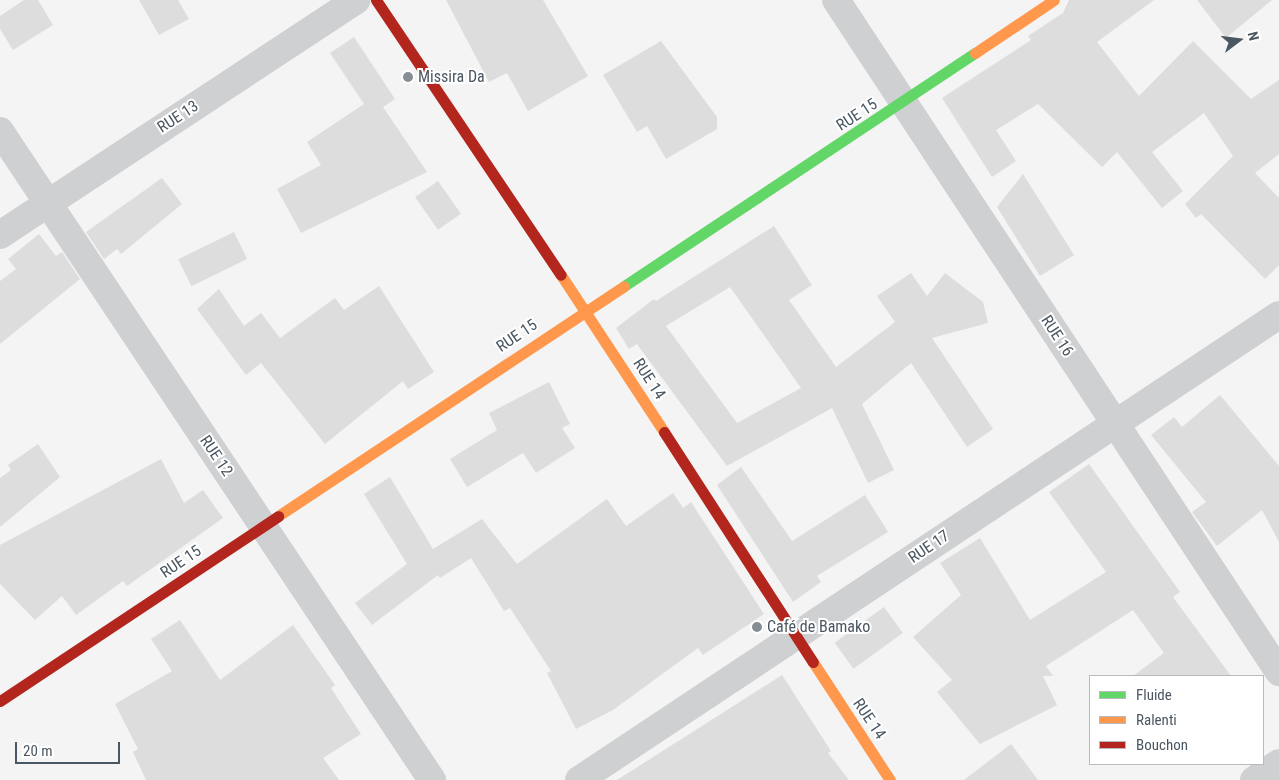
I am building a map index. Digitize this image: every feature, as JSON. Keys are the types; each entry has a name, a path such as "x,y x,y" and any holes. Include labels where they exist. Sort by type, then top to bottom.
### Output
{"street":[{"name":"RUE 13","path":"0,234 357,0"},
{"name":"RUE 14","path":"376,0 585,310 794,637 890,780"},
{"name":"RUE 16","path":"836,0 1279,672"},
{"name":"RUE 15","path":"0,701 585,310 904,103 1054,0"},
{"name":"RUE 12","path":"0,132 432,780"},
{"name":"RUE 17","path":"579,780 1279,314"},
{"path":"1254,780 1279,763"}],"building":[{"path":"24,0 38,0 53,25 13,50 0,29 0,16"},
{"path":"139,0 178,0 189,19 159,35"},
{"path":"446,0 543,0 588,76 528,111 507,73 489,82"},
{"path":"1069,0 1154,0 1097,42 1139,96 1193,41 1251,99 1279,80 1279,154 1255,173 1279,198 1279,265 1265,279 1201,214 1196,218 1185,204 1233,156 1204,113 1152,152 1183,191 1162,208 1117,152 1102,167 1038,104 996,130 1016,161 992,177 942,98 1031,40 1028,36 1063,13"},
{"path":"1197,0 1272,0 1226,38"},
{"path":"354,37 395,99 383,107 427,172 301,233 277,189 321,165 307,142 364,104 330,53"},
{"path":"661,41 717,117 717,129 666,159 647,126 637,132 603,75"},
{"path":"1023,174 1074,255 1040,276 997,207"},
{"path":"162,178 182,204 121,254 117,249 104,259 86,232"},
{"path":"438,181 461,214 438,230 415,197"},
{"path":"774,226 812,285 789,300 836,367 895,322 877,296 911,273 927,296 945,273 983,302 988,323 932,338 993,429 967,447 911,363 862,404 894,470 868,483 832,408 727,466 637,344 629,349 616,328 654,299 656,301","holes":["730,287 801,388 737,423 666,326"]},
{"path":"234,232 247,259 191,286 178,259"},
{"path":"39,234 56,256 62,252 80,279 0,344 0,281 16,269 8,259"},
{"path":"379,286 434,372 408,389 403,381 325,444 261,363 246,375 197,309 219,289 244,326 261,313 280,338 335,298 344,310"},
{"path":"549,382 570,424 562,428 575,448 536,473 523,453 467,487 450,459 497,430 489,413"},
{"path":"1220,395 1279,466 1279,542 1262,510 1217,546 1192,512 1206,502 1151,435 1174,417 1182,427"},
{"path":"38,444 60,477 0,527 0,478 11,470 8,465"},
{"path":"161,459 184,503 203,490 223,518 127,586 123,581 76,615 62,596 35,620 0,584 0,545"},
{"path":"1089,464 1180,592 1173,597 1230,675 1134,675 1164,653 1133,610 1046,666 1053,676 1043,676 1057,705 980,744 937,692 952,680 913,637 961,595 940,563 980,538 1030,620 1106,572 1049,492"},
{"path":"741,467 792,541 865,495 888,532 817,576 821,582 793,602 717,485"},
{"path":"390,477 433,549 482,519 517,564 607,499 626,526 673,493 683,508 691,502 764,614 703,655 698,648 613,710 576,729 547,673 551,671 510,608 504,611 471,558 440,578 438,575 372,625 355,603 407,564 364,494"},
{"path":"884,607 903,633 853,669 835,643"},
{"path":"180,620 220,680 293,625 335,685 331,688 361,734 323,758 339,780 146,780 133,752 138,749 115,704 172,671 151,639"},
{"path":"782,675 831,751 828,753 849,780 617,780"},
{"path":"1011,744 1038,780 964,780"}],"traffic: fast":[{"path":"624,286 975,53"}],"traffic: slow":[{"path":"975,53 1054,0"},
{"path":"561,275 664,432"},
{"path":"278,516 624,286"},
{"path":"813,662 890,780"}],"traffic: jam":[{"path":"376,0 561,275"},
{"path":"664,432 813,662"},
{"path":"0,701 278,516"}],"place":[{"name":"Missira Da","path":"408,77"},
{"name":"Café de Bamako","path":"757,627"}]}
